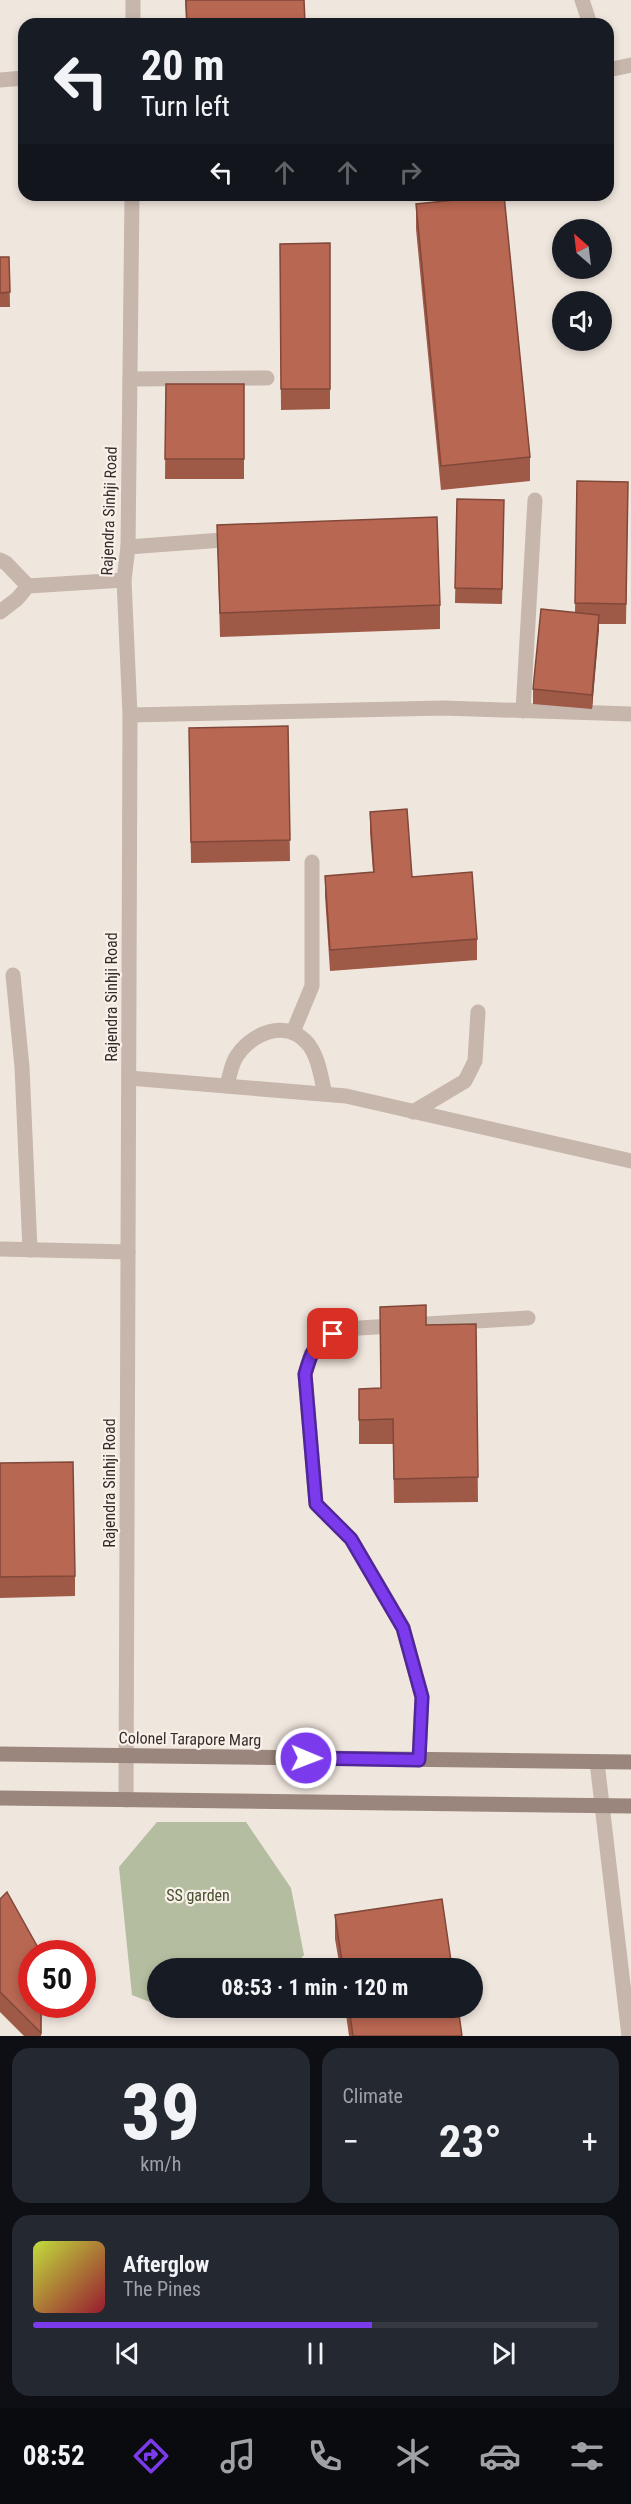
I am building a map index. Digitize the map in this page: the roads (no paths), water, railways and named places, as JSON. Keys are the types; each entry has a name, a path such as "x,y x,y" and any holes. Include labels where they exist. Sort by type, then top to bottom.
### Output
{"main road":[{"name":"Colonel Tarapore Marg","path":"0,1754 631,1762"},
{"path":"0,1798 631,1806"}],"street":[{"path":"133,0 133,18"},
{"path":"582,0 588,18"},
{"path":"614,69 631,65"},
{"path":"0,80 18,78"},
{"name":"Rajendra Sinhji Road","path":"126,1800 130,715 124,580 128,547 132,201"},
{"path":"130,379 267,378"},
{"path":"523,711 534,500"},
{"path":"128,547 256,538"},
{"path":"0,560 27,586"},
{"path":"0,612 27,586 124,580"},
{"path":"130,715 442,708 631,714"},
{"path":"293,1032 312,986 312,862"},
{"path":"13,975 22,1067 30,1250"},
{"path":"413,1112 465,1081 475,1061 478,1012"},
{"path":"226,1086 234,1060 244,1047 258,1035 279,1029 293,1032 307,1043 314,1053 325,1094"},
{"path":"129,1078 346,1096 631,1161"},
{"path":"0,1249 128,1252"},
{"path":"419,1760 422,1697 403,1628 351,1539 316,1504 305,1374 319,1342 333,1334 359,1328 528,1318"},
{"path":"597,1762 629,2026"}],"park label":[{"name":"SS garden","path":"198,1895"}]}
